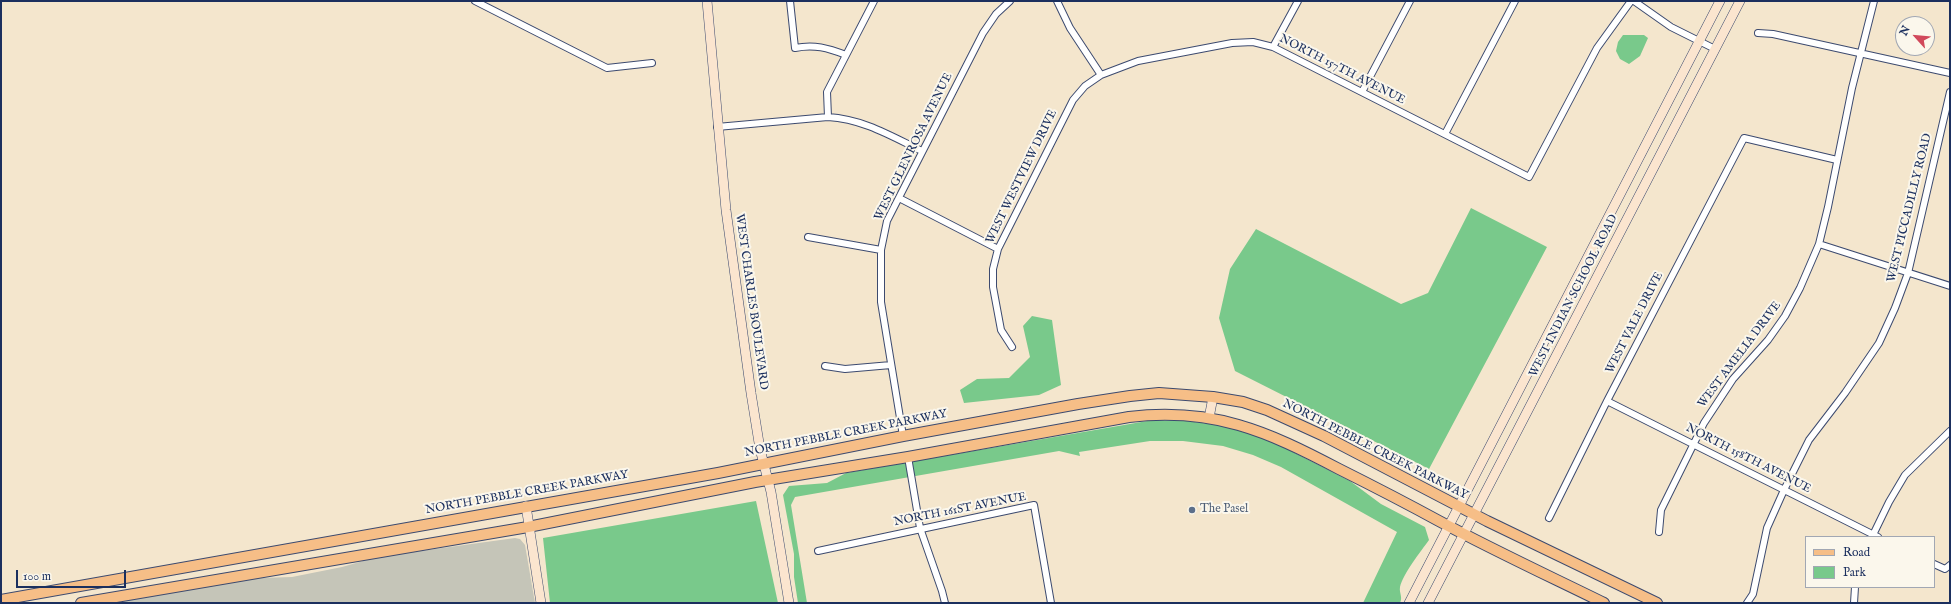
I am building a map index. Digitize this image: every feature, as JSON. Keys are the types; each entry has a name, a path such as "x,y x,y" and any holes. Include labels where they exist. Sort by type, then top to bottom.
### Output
{"main road":[{"name":"WEST CHARLES BOULEVARD","path":"707,1 717,127 726,210 751,393 789,603"},
{"name":"WEST INDIAN SCHOOL ROAD","path":"1409,603 1720,1"},
{"name":"WEST INDIAN SCHOOL ROAD","path":"1428,603 1740,1"},
{"name":"NORTH PEBBLE CREEK PARKWAY","path":"1,600 764,463 903,436 1130,396 1159,393 1213,397 1254,406 1288,418 1474,514 1657,603"},
{"path":"1208,418 1213,397"},
{"path":"81,603 528,527 768,481 1136,416 1163,414 1208,418 1251,428 1284,440 1464,534 1604,603"},
{"path":"526,506 528,527 541,603"},
{"path":"277,550 280,568"}],"street":[{"path":"475,1 607,68 652,63"},
{"path":"790,1 795,48 808,45 824,47 846,55"},
{"path":"828,117 827,92 874,1"},
{"name":"WEST GLENROSA AVENUE","path":"903,436 881,302 881,250 888,221 922,151 983,33 996,14 1010,1"},
{"path":"1057,1 1070,28 1100,74"},
{"path":"1274,47 1298,1"},
{"path":"1362,92 1410,1"},
{"path":"1445,134 1515,1"},
{"path":"1632,1 1671,27 1715,49"},
{"name":"NORTH 157TH AVENUE","path":"1100,74 1138,61 1232,43 1252,42 1274,47 1529,177 1597,48 1632,1"},
{"name":"WEST AMELIA DRIVE","path":"1659,532 1660,510 1704,422 1733,379 1768,340 1785,316 1800,288 1819,244 1861,52 1874,1"},
{"path":"1758,33 1773,34 1861,52 1950,73"},
{"name":"WEST WESTVIEW DRIVE","path":"1012,347 1001,330 993,287 993,269 998,249 1073,100 1085,86 1100,74"},
{"name":"WEST PICCADILLY ROAD","path":"1747,603 1753,594 1767,528 1809,440 1845,393 1879,343 1895,308 1908,273 1950,92"},
{"path":"717,127 828,117 845,118 872,126 922,151"},
{"name":"WEST VALE DRIVE","path":"1549,518 1607,401 1744,138 1837,160"},
{"path":"899,198 998,249"},
{"path":"808,237 881,250"},
{"path":"1819,244 1950,286"},
{"path":"826,366 845,369 892,365"},
{"name":"NORTH 158TH AVENUE","path":"1607,401 1875,536"},
{"path":"1875,536 1889,502 1905,476 1950,430"},
{"path":"908,457 920,528 942,590 945,603"},
{"name":"NORTH 161ST AVENUE","path":"818,551 920,528 1034,505 1050,603"},
{"path":"1935,564 1948,567"},
{"path":"1854,603 1855,588"}],"shaded area":[{"path":"515,538 520,539 525,545 535,603 109,603 260,578 292,577 342,567 377,557"}],"green space":[{"path":"1623,35 1644,35 1648,38 1640,56 1629,64 1620,59 1616,51 1618,42"},
{"path":"1471,208 1547,247 1429,469 1235,371 1219,318 1230,269 1256,229 1401,304 1428,293"},
{"path":"1032,316 1052,320 1061,385 1039,395 964,403 960,390 977,379 1009,378 1030,357 1023,326"},
{"path":"1153,420 1187,421 1224,426 1248,432 1277,444 1350,481 1381,504 1425,527 1429,540 1402,582 1400,587 1400,603 1363,603 1397,532 1281,467 1253,455 1223,446 1183,441 1150,441 1079,452 1080,456 1059,451 795,497 791,505 807,603 798,603 794,577 794,554 783,495 789,486 827,483 846,473"},
{"path":"756,501 778,603 550,603 543,538"}],"place":[{"name":"The Pasel","path":"1192,510"}]}
